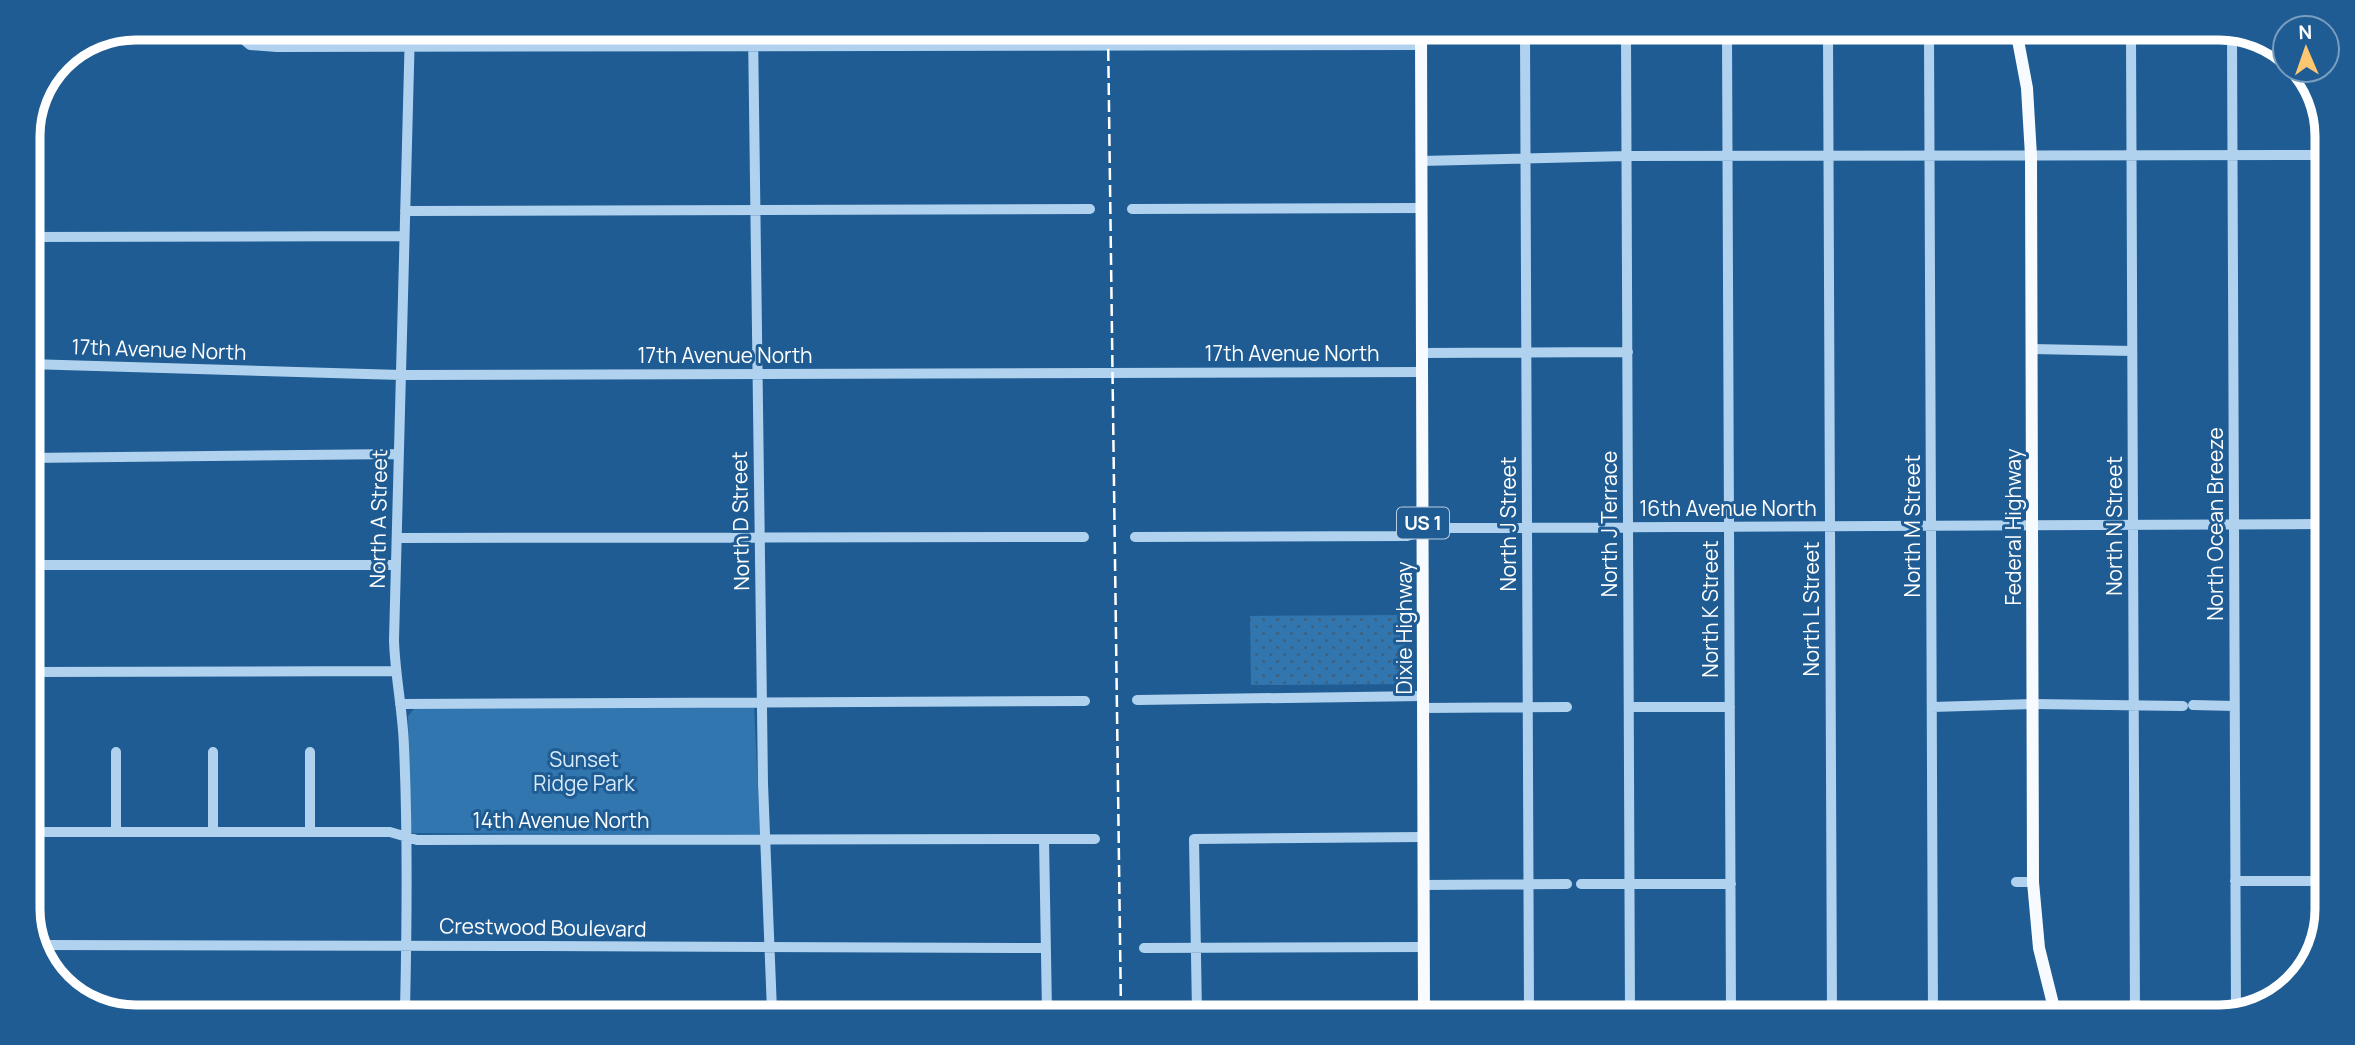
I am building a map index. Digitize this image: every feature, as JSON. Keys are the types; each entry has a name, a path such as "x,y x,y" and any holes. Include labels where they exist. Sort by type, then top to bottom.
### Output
{"main road":[{"name":"Dixie Highway","path":"1421,40 1424,1005"},
{"name":"Federal Highway","path":"2018,40 2028,96 2031,156 2033,881 2039,948 2053,1005"}],"street":[{"path":"244,40 250,45 277,47 1359,45 1411,40"},
{"name":"North A Street","path":"405,1005 408,837 404,734 395,671 410,40"},
{"name":"North D Street","path":"753,40 764,839 772,1005"},
{"path":"1359,40 1359,45"},
{"name":"North J Street","path":"1525,40 1529,1005"},
{"name":"North J Terrace","path":"1626,40 1630,1005"},
{"name":"North K Street","path":"1727,40 1731,1005"},
{"name":"North L Street","path":"1828,40 1832,1005"},
{"name":"North M Street","path":"1929,40 1933,1005"},
{"name":"North N Street","path":"2131,40 2135,1005"},
{"name":"North Ocean Breeze","path":"2232,41 2236,1003"},
{"path":"1421,161 1627,156 2315,155"},
{"path":"1132,209 1421,208"},
{"path":"405,211 1090,209"},
{"path":"40,237 404,236"},
{"path":"2031,349 2132,351"},
{"path":"1422,353 1628,352"},
{"name":"17th Avenue North","path":"40,364 401,374 1422,372"},
{"path":"40,458 399,454"},
{"name":"16th Avenue North","path":"1135,537 1407,536 1434,528 2315,524"},
{"path":"397,538 1084,537"},
{"path":"40,565 396,565"},
{"path":"40,672 395,671"},
{"path":"1138,700 1423,702 1567,707"},
{"path":"400,704 1085,701"},
{"path":"1932,707 2032,704 2234,706"},
{"path":"1629,707 1730,707"},
{"path":"116,752 116,832"},
{"path":"213,752 213,832"},
{"path":"310,752 310,832"},
{"name":"14th Avenue North","path":"40,832 390,832 417,839 1096,839"},
{"path":"1197,1005 1194,839 1424,836"},
{"path":"1044,839 1047,1005"},
{"path":"2016,882 2033,881"},
{"path":"2235,881 2315,881"},
{"path":"1424,885 1567,884"},
{"path":"1581,884 1731,884"},
{"name":"Crestwood Boulevard","path":"47,945 1046,948"},
{"path":"1144,948 1424,947"}],"green space":[{"path":"1405,615 1405,684 1251,685 1250,616"},
{"name":"Sunset Ridge Park","path":"754,706 760,835 411,833 408,716 415,708"}],"railway":[{"path":"1108,40 1121,1005"}]}
